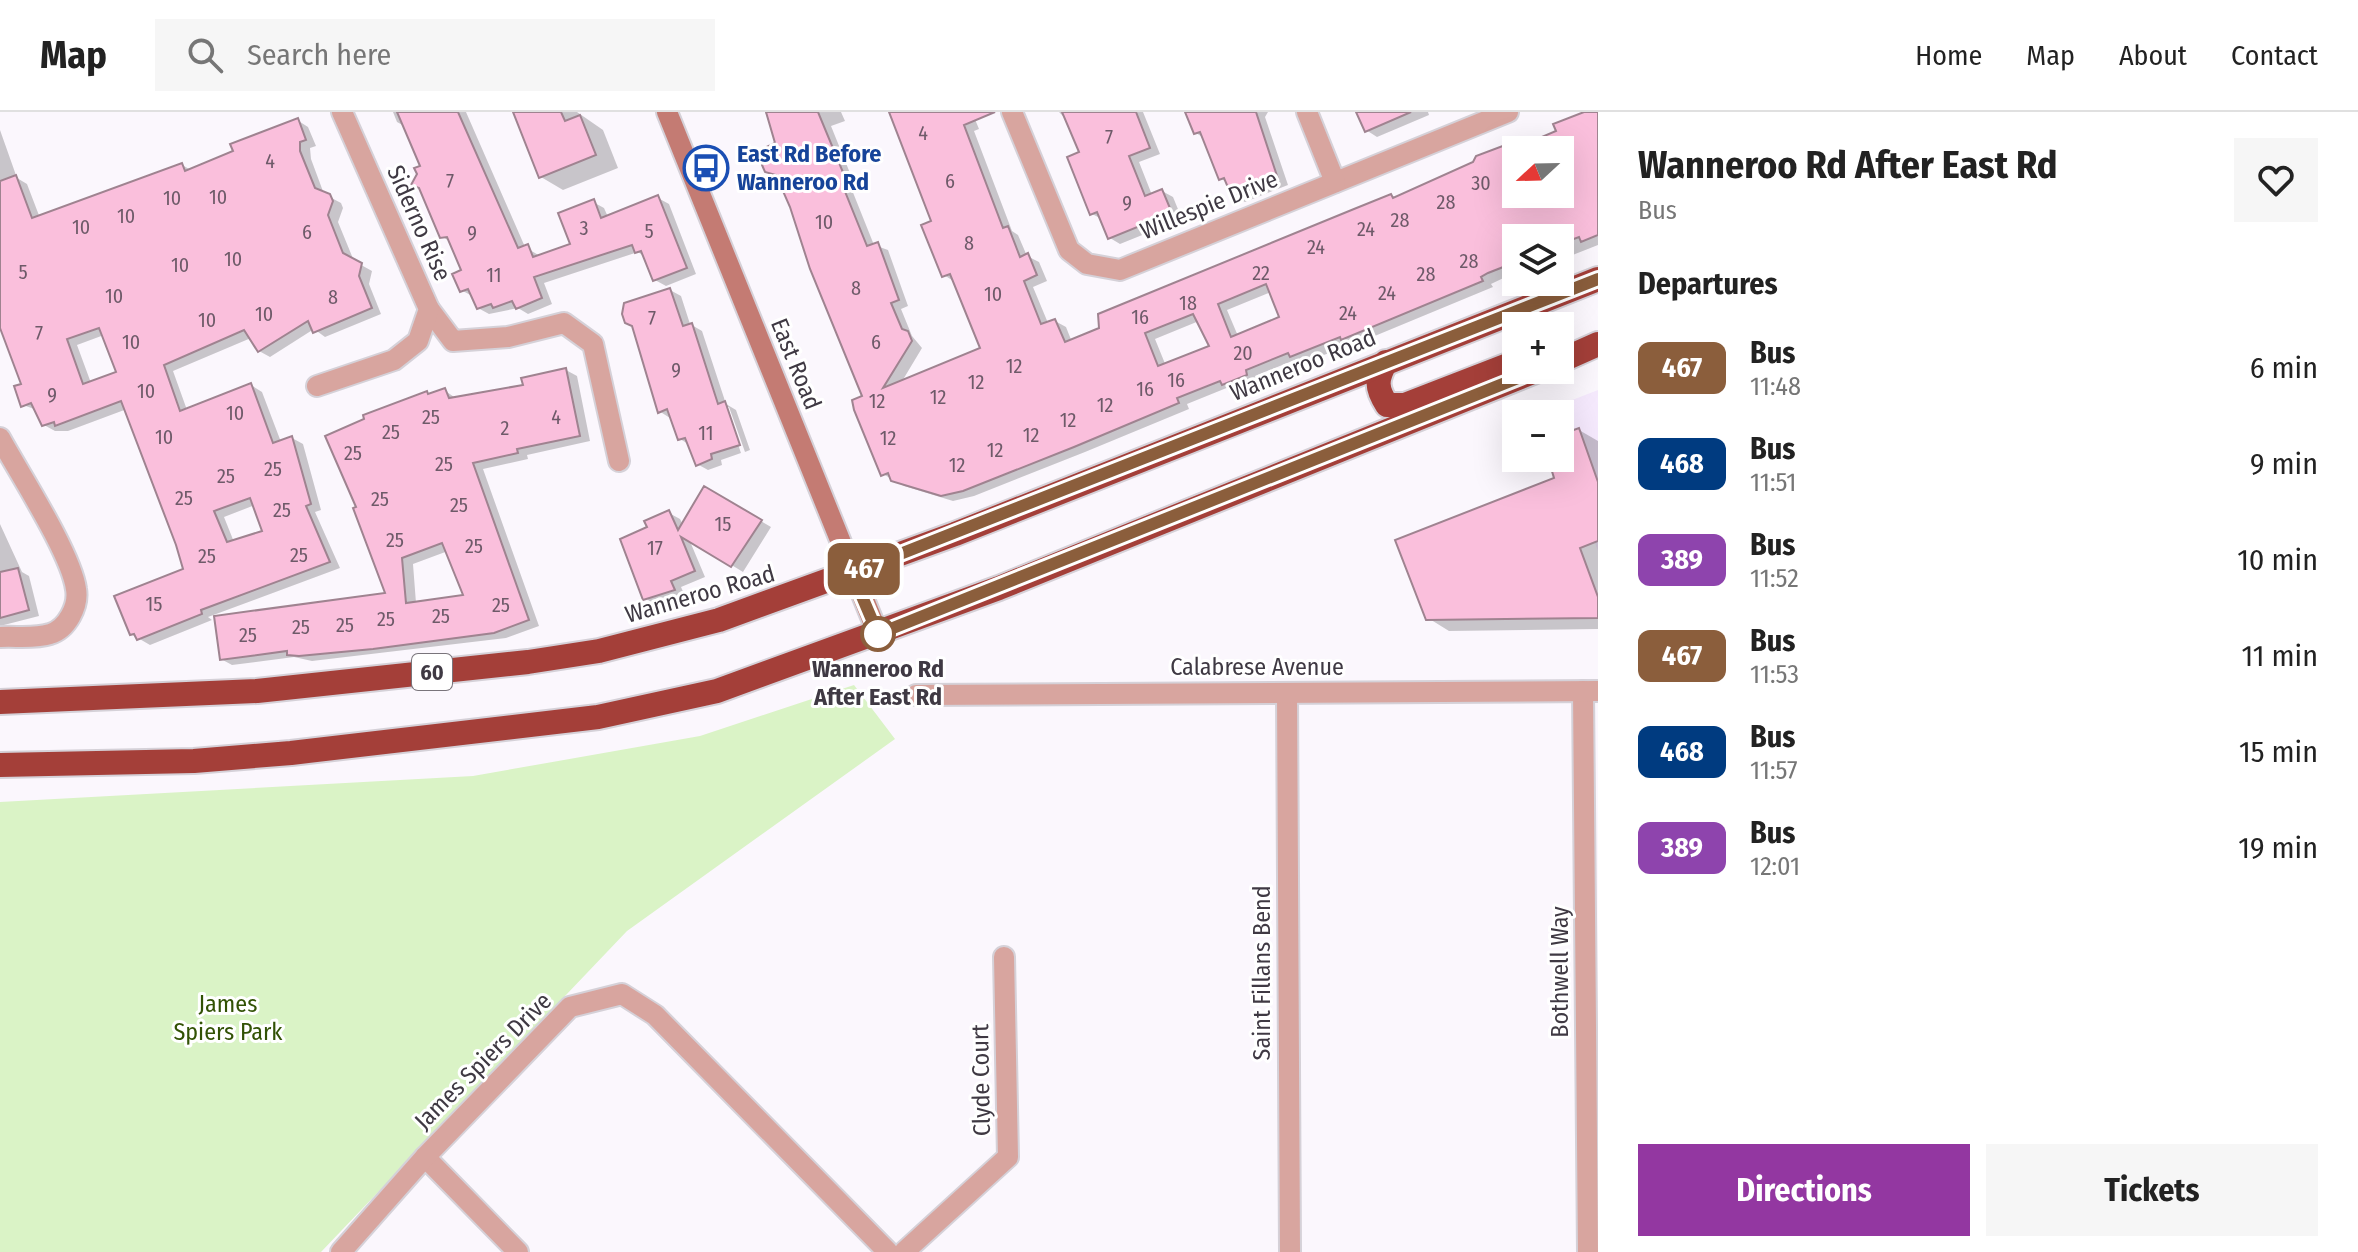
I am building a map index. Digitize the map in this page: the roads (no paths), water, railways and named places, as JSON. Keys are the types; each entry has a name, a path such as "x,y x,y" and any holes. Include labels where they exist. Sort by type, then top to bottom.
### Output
{"highway":[{"name":"Wanneroo Road","path":"0,702 257,691 585,654 719,620 852,573 1598,279"},
{"path":"1574,341 1598,333"},
{"path":"1574,355 1598,344"},
{"path":"1386,362 1377,380 1378,392 1387,405 1405,405 1502,367"},
{"path":"0,765 277,754 598,717 717,691 878,634 1503,384"},
{"path":"0,772 33,765"}],"street":[{"name":"Siderno Rise","path":"317,386 394,360 418,341 429,309 342,112"},
{"name":"East Road","path":"667,112 878,634"},
{"name":"Willespie Drive","path":"1012,112 1069,250 1087,264 1120,270 1508,112"},
{"path":"1307,112 1335,182"},
{"path":"429,309 453,341 508,337 564,323 593,344 619,461"},
{"path":"0,438 64,556 76,589 75,606 69,620 52,634 0,637"},
{"name":"Calabrese Avenue","path":"916,695 1591,691"},
{"name":"Bothwell Way","path":"1588,1252 1591,691"},
{"name":"Saint Fillans Bend","path":"1287,693 1290,1252"},
{"name":"Clyde Court","path":"904,1252 1008,1157 1004,957"},
{"name":"James Spiers Drive","path":"341,1252 425,1157 570,1007 622,994 655,1015 888,1252"},
{"path":"425,1157 518,1252"}],"place":[{"name":"East Rd Before Wanneroo Rd","path":"706,168"},
{"name":"Wanneroo Rd After East Rd","path":"878,634"}],"park label":[{"name":"James Spiers Park","path":"228,1018"}]}
